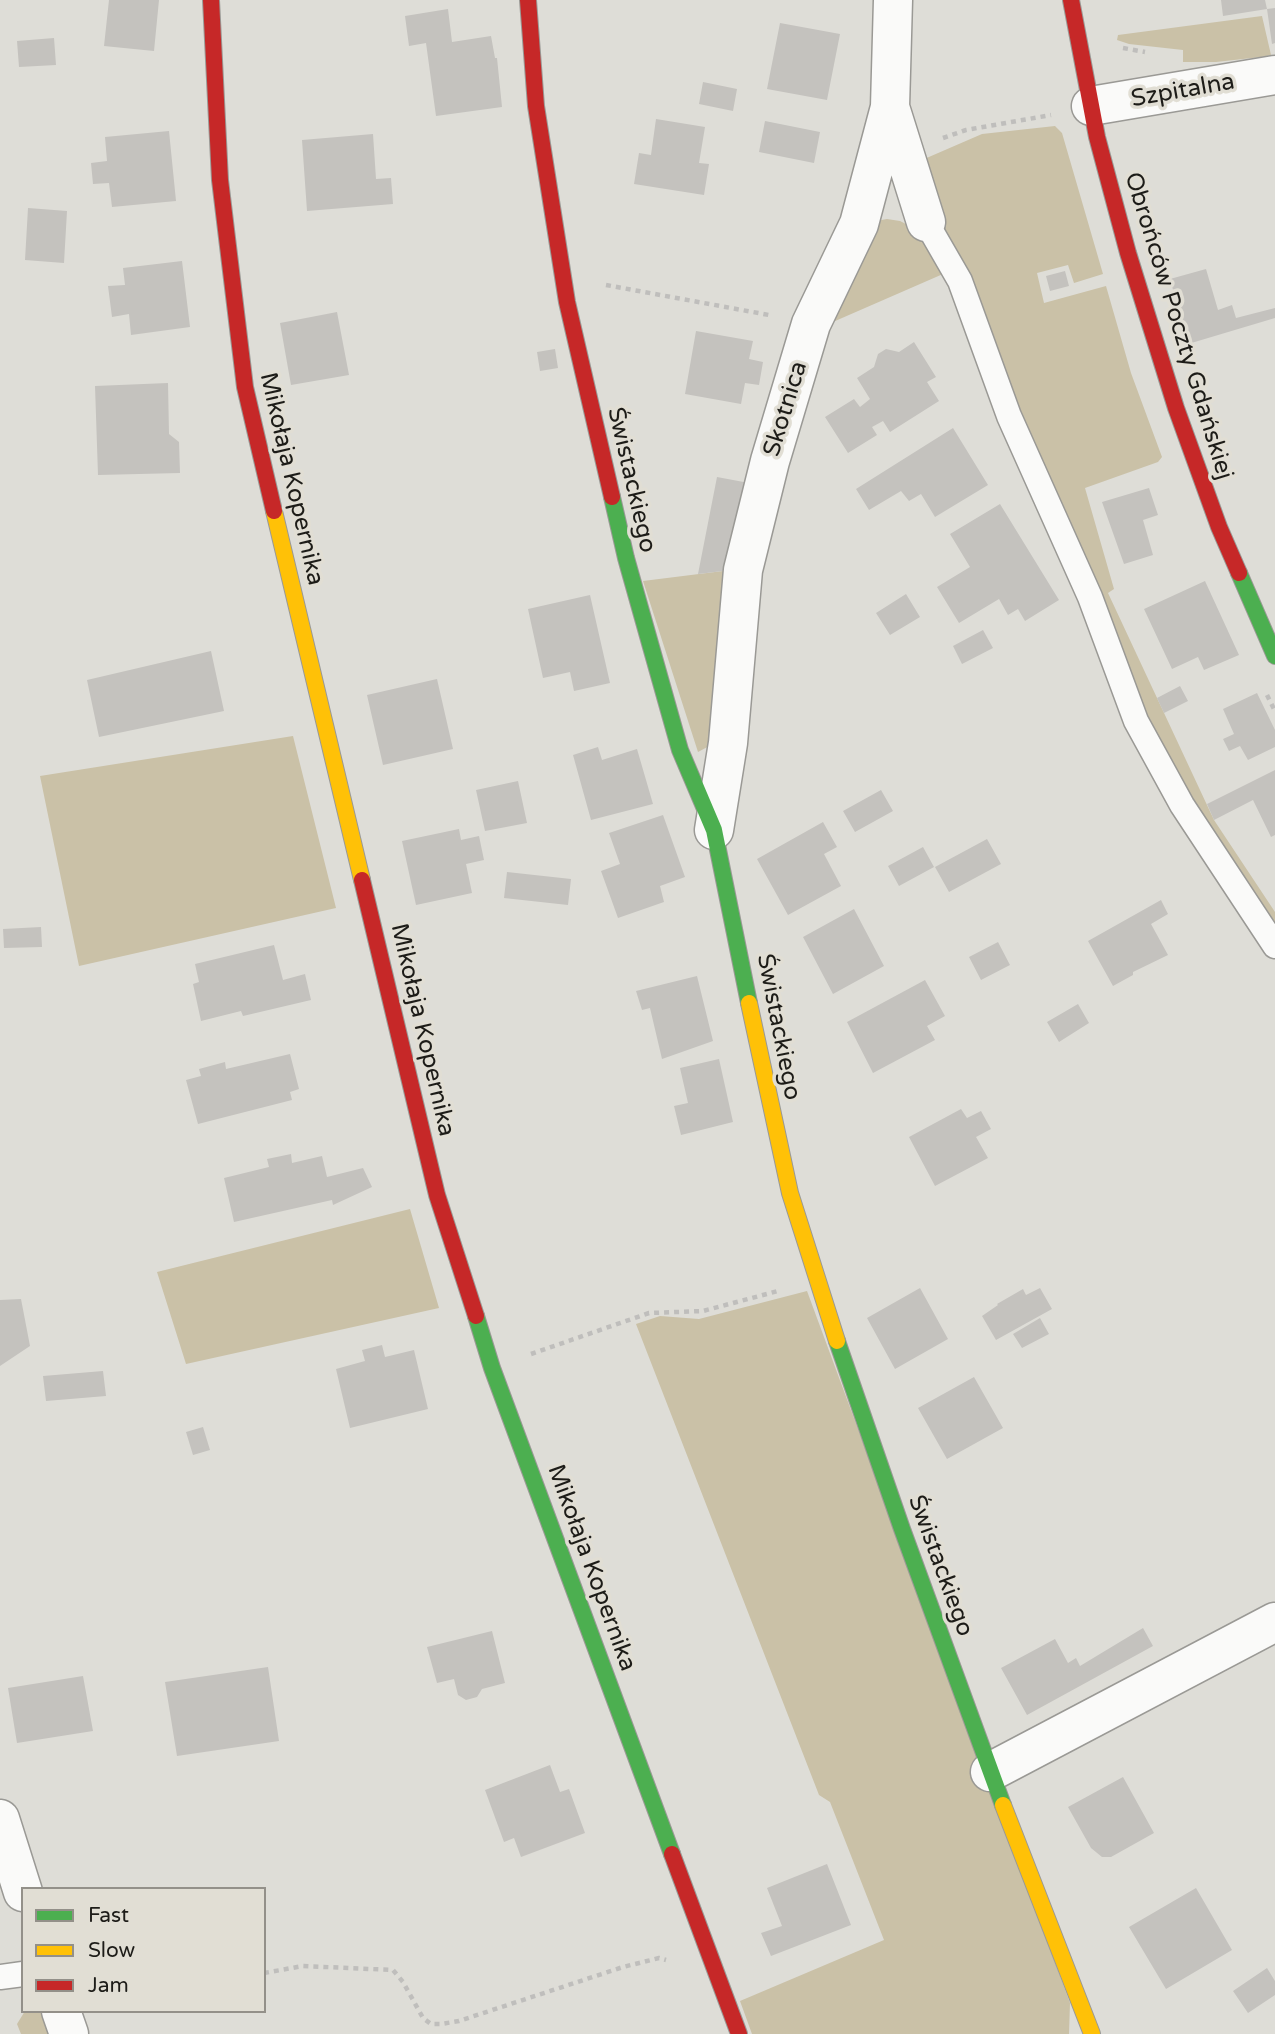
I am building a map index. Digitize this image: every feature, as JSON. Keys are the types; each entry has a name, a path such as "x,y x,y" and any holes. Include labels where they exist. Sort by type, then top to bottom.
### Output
{"street":[{"name":"Mikołaja Kopernika","path":"211,0 220,180 245,387 437,1195 492,1368 739,2034"},
{"name":"Świstackiego","path":"528,0 536,106 564,278 625,558 680,750 715,830 790,1193 815,1276 902,1530 990,1772 1092,2034"},
{"name":"Skotnica","path":"715,830 728,743 743,569 770,461 811,324 859,224 890,107 893,0"},
{"name":"Obrońców Poczty Gdańskiej","path":"1071,0 1076,110 1128,253 1176,408 1219,527 1275,656"},
{"name":"Szpitalna","path":"1076,110 1275,75"},
{"path":"890,107 926,222"},
{"path":"990,1772 1275,1622"},
{"path":"0,1819 21,1887"},
{"path":"62,2013 69,2034"}],"lane":[{"path":"926,222 960,281 1009,416 1090,597 1136,721 1182,805 1275,946"},
{"path":"0,1977 21,1974"}],"path":[{"path":"903,152 966,130 1076,110"},
{"path":"564,278 660,293 811,324"},
{"path":"492,1368 649,1313 703,1311 746,1301 815,1276"},
{"path":"266,1973 303,1966 393,1970 403,1982 422,2018 431,2024 459,2021 623,1967 659,1958 688,1966 722,1989"}],"shaded area":[{"path":"1262,16 1271,55 1261,57 1216,62 1183,62 1183,50 1129,44 1117,40 1118,35"},
{"path":"1055,126 1062,133 1103,274 1074,283 1068,265 1037,273 1044,303 1106,286 1131,373 1162,457 1158,462 1085,488 1114,589 1108,593 1214,820 1275,912 1275,930 1190,803 1126,675 915,163 982,134"},
{"path":"876,221 900,221 914,228 926,242 943,274 826,325"},
{"path":"731,570 713,744 698,752 643,581"},
{"path":"293,736 336,908 79,966 40,776"},
{"path":"410,1209 439,1308 186,1364 157,1272"},
{"path":"807,1291 1070,2003 1069,2034 752,2034 740,2001 884,1940 830,1802 819,1795 636,1324 660,1316 699,1319"},
{"path":"24,2013 40,2013 50,2034 21,2034 17,2024"}],"building":[{"path":"109,0 159,0 154,51 104,46"},
{"path":"1221,0 1265,0 1267,9 1223,16"},
{"path":"1275,8 1275,43 1272,44 1267,9"},
{"path":"448,9 452,42 491,36 497,58 502,107 436,116 426,43 409,46 405,16"},
{"path":"780,23 840,34 827,100 767,89"},
{"path":"54,38 56,65 19,67 17,41"},
{"path":"703,82 737,89 733,111 699,104"},
{"path":"656,119 705,127 699,163 709,164 704,195 634,184 639,153 651,155"},
{"path":"765,121 820,132 814,163 759,152"},
{"path":"169,131 176,201 112,207 109,183 93,184 91,163 107,161 105,137"},
{"path":"373,134 376,179 391,178 393,204 307,211 302,140"},
{"path":"28,208 67,211 64,263 25,260"},
{"path":"182,261 190,327 131,335 129,314 112,317 108,286 125,285 123,268"},
{"path":"1206,269 1218,310 1232,305 1236,318 1275,308 1275,318 1188,344 1170,279"},
{"path":"1065,271 1069,286 1050,291 1046,276"},
{"path":"337,312 349,375 291,385 280,323"},
{"path":"696,331 753,341 749,359 763,362 759,385 745,383 741,404 685,394"},
{"path":"914,342 936,377 927,382 939,401 890,432 883,421 872,427 877,435 848,453 825,417 854,399 860,407 870,399 857,378 874,367 878,354 886,349 899,352"},
{"path":"555,349 558,368 540,371 537,352"},
{"path":"168,383 169,434 179,442 180,473 98,475 95,386"},
{"path":"953,428 988,485 935,517 921,494 909,501 901,491 869,510 856,489"},
{"path":"717,477 749,483 731,570 698,574"},
{"path":"1149,488 1158,515 1143,520 1153,555 1124,564 1102,502"},
{"path":"1000,504 1059,600 1025,621 1018,609 1008,615 999,599 959,623 937,587 970,567 950,534"},
{"path":"1205,581 1239,655 1204,670 1198,657 1172,669 1144,609"},
{"path":"906,594 920,617 890,635 876,613"},
{"path":"590,595 610,683 574,691 570,672 543,678 528,609"},
{"path":"983,630 993,648 962,664 953,646"},
{"path":"211,651 224,711 99,737 87,680"},
{"path":"437,679 453,749 383,765 367,695"},
{"path":"1180,686 1188,701 1164,713 1157,698"},
{"path":"1257,693 1275,730 1275,747 1248,760 1240,746 1229,751 1223,739 1234,734 1223,709"},
{"path":"598,747 602,760 637,749 653,804 591,820 573,755"},
{"path":"1275,770 1275,835 1271,837 1253,800 1214,820 1207,804"},
{"path":"518,781 527,823 485,831 476,790"},
{"path":"881,790 893,811 855,832 843,811"},
{"path":"663,815 685,877 660,886 664,902 618,918 601,871 620,864 609,833"},
{"path":"823,822 837,847 824,854 841,886 788,915 757,859"},
{"path":"459,829 461,840 479,836 484,860 466,864 472,893 416,905 402,841"},
{"path":"987,839 1001,864 949,892 935,867"},
{"path":"923,847 934,867 899,886 888,866"},
{"path":"507,872 571,879 568,905 504,898"},
{"path":"1161,900 1168,914 1151,924 1168,955 1133,972 1133,975 1113,986 1088,941"},
{"path":"854,909 884,966 833,994 803,937"},
{"path":"41,927 42,947 4,948 3,929"},
{"path":"998,942 1010,965 981,980 969,957"},
{"path":"274,945 283,980 305,974 311,1000 243,1016 241,1011 201,1021 193,984 199,982 195,964"},
{"path":"697,976 713,1041 662,1059 650,1008 642,1010 636,991"},
{"path":"925,980 945,1016 927,1026 935,1040 873,1073 847,1022"},
{"path":"1078,1004 1089,1023 1059,1042 1047,1022"},
{"path":"290,1054 299,1089 290,1092 292,1100 198,1124 186,1080 201,1076 199,1069 225,1062 226,1069"},
{"path":"719,1059 733,1122 681,1135 674,1106 688,1103 680,1068"},
{"path":"961,1109 967,1118 981,1111 991,1129 976,1137 988,1158 935,1186 909,1137"},
{"path":"291,1154 292,1163 322,1156 327,1177 363,1168 372,1187 333,1205 332,1200 234,1222 224,1178 269,1167 267,1159"},
{"path":"920,1288 948,1339 895,1369 867,1318"},
{"path":"1040,1288 1052,1309 996,1340 982,1316 1023,1289 1026,1295"},
{"path":"21,1299 30,1346 0,1366 0,1300"},
{"path":"1040,1318 1049,1334 1022,1348 1013,1334"},
{"path":"382,1345 385,1357 414,1350 428,1409 350,1428 336,1369 365,1361 362,1350"},
{"path":"103,1371 106,1396 46,1401 43,1376"},
{"path":"974,1377 1003,1428 947,1459 918,1408"},
{"path":"203,1427 210,1450 193,1455 186,1432"},
{"path":"1143,1628 1153,1646 1027,1715 1001,1668 1055,1639 1068,1663 1076,1658 1080,1666"},
{"path":"492,1631 505,1683 482,1689 477,1697 466,1700 458,1695 454,1679 437,1683 427,1647"},
{"path":"268,1667 279,1741 177,1756 165,1682"},
{"path":"83,1676 93,1731 17,1743 8,1688"},
{"path":"550,1765 560,1792 569,1789 585,1833 521,1857 514,1838 504,1842 485,1790"},
{"path":"1123,1777 1154,1833 1111,1857 1102,1857 1091,1848 1068,1807"},
{"path":"827,1864 851,1925 771,1956 761,1933 782,1926 767,1888"},
{"path":"1196,1888 1232,1950 1166,1989 1129,1927"},
{"path":"1267,1968 1275,1981 1275,1995 1248,2013 1233,1991"}],"traffic: fast":[{"path":"612,497 626,558 680,750 714,830 749,1003"},
{"path":"1239,573 1275,656"},
{"path":"476,1316 492,1368 672,1854"},
{"path":"837,1341 902,1529 1003,1805"}],"traffic: slow":[{"path":"274,511 362,880"},
{"path":"749,1003 790,1193 837,1341"},
{"path":"1003,1805 1092,2034"}],"traffic: jam":[{"path":"211,0 220,180 245,387 274,511"},
{"path":"528,0 536,106 567,302 612,497"},
{"path":"1071,0 1097,137 1128,253 1176,408 1219,527 1239,573"},
{"path":"362,880 437,1195 476,1316"},
{"path":"672,1854 739,2034"}]}
